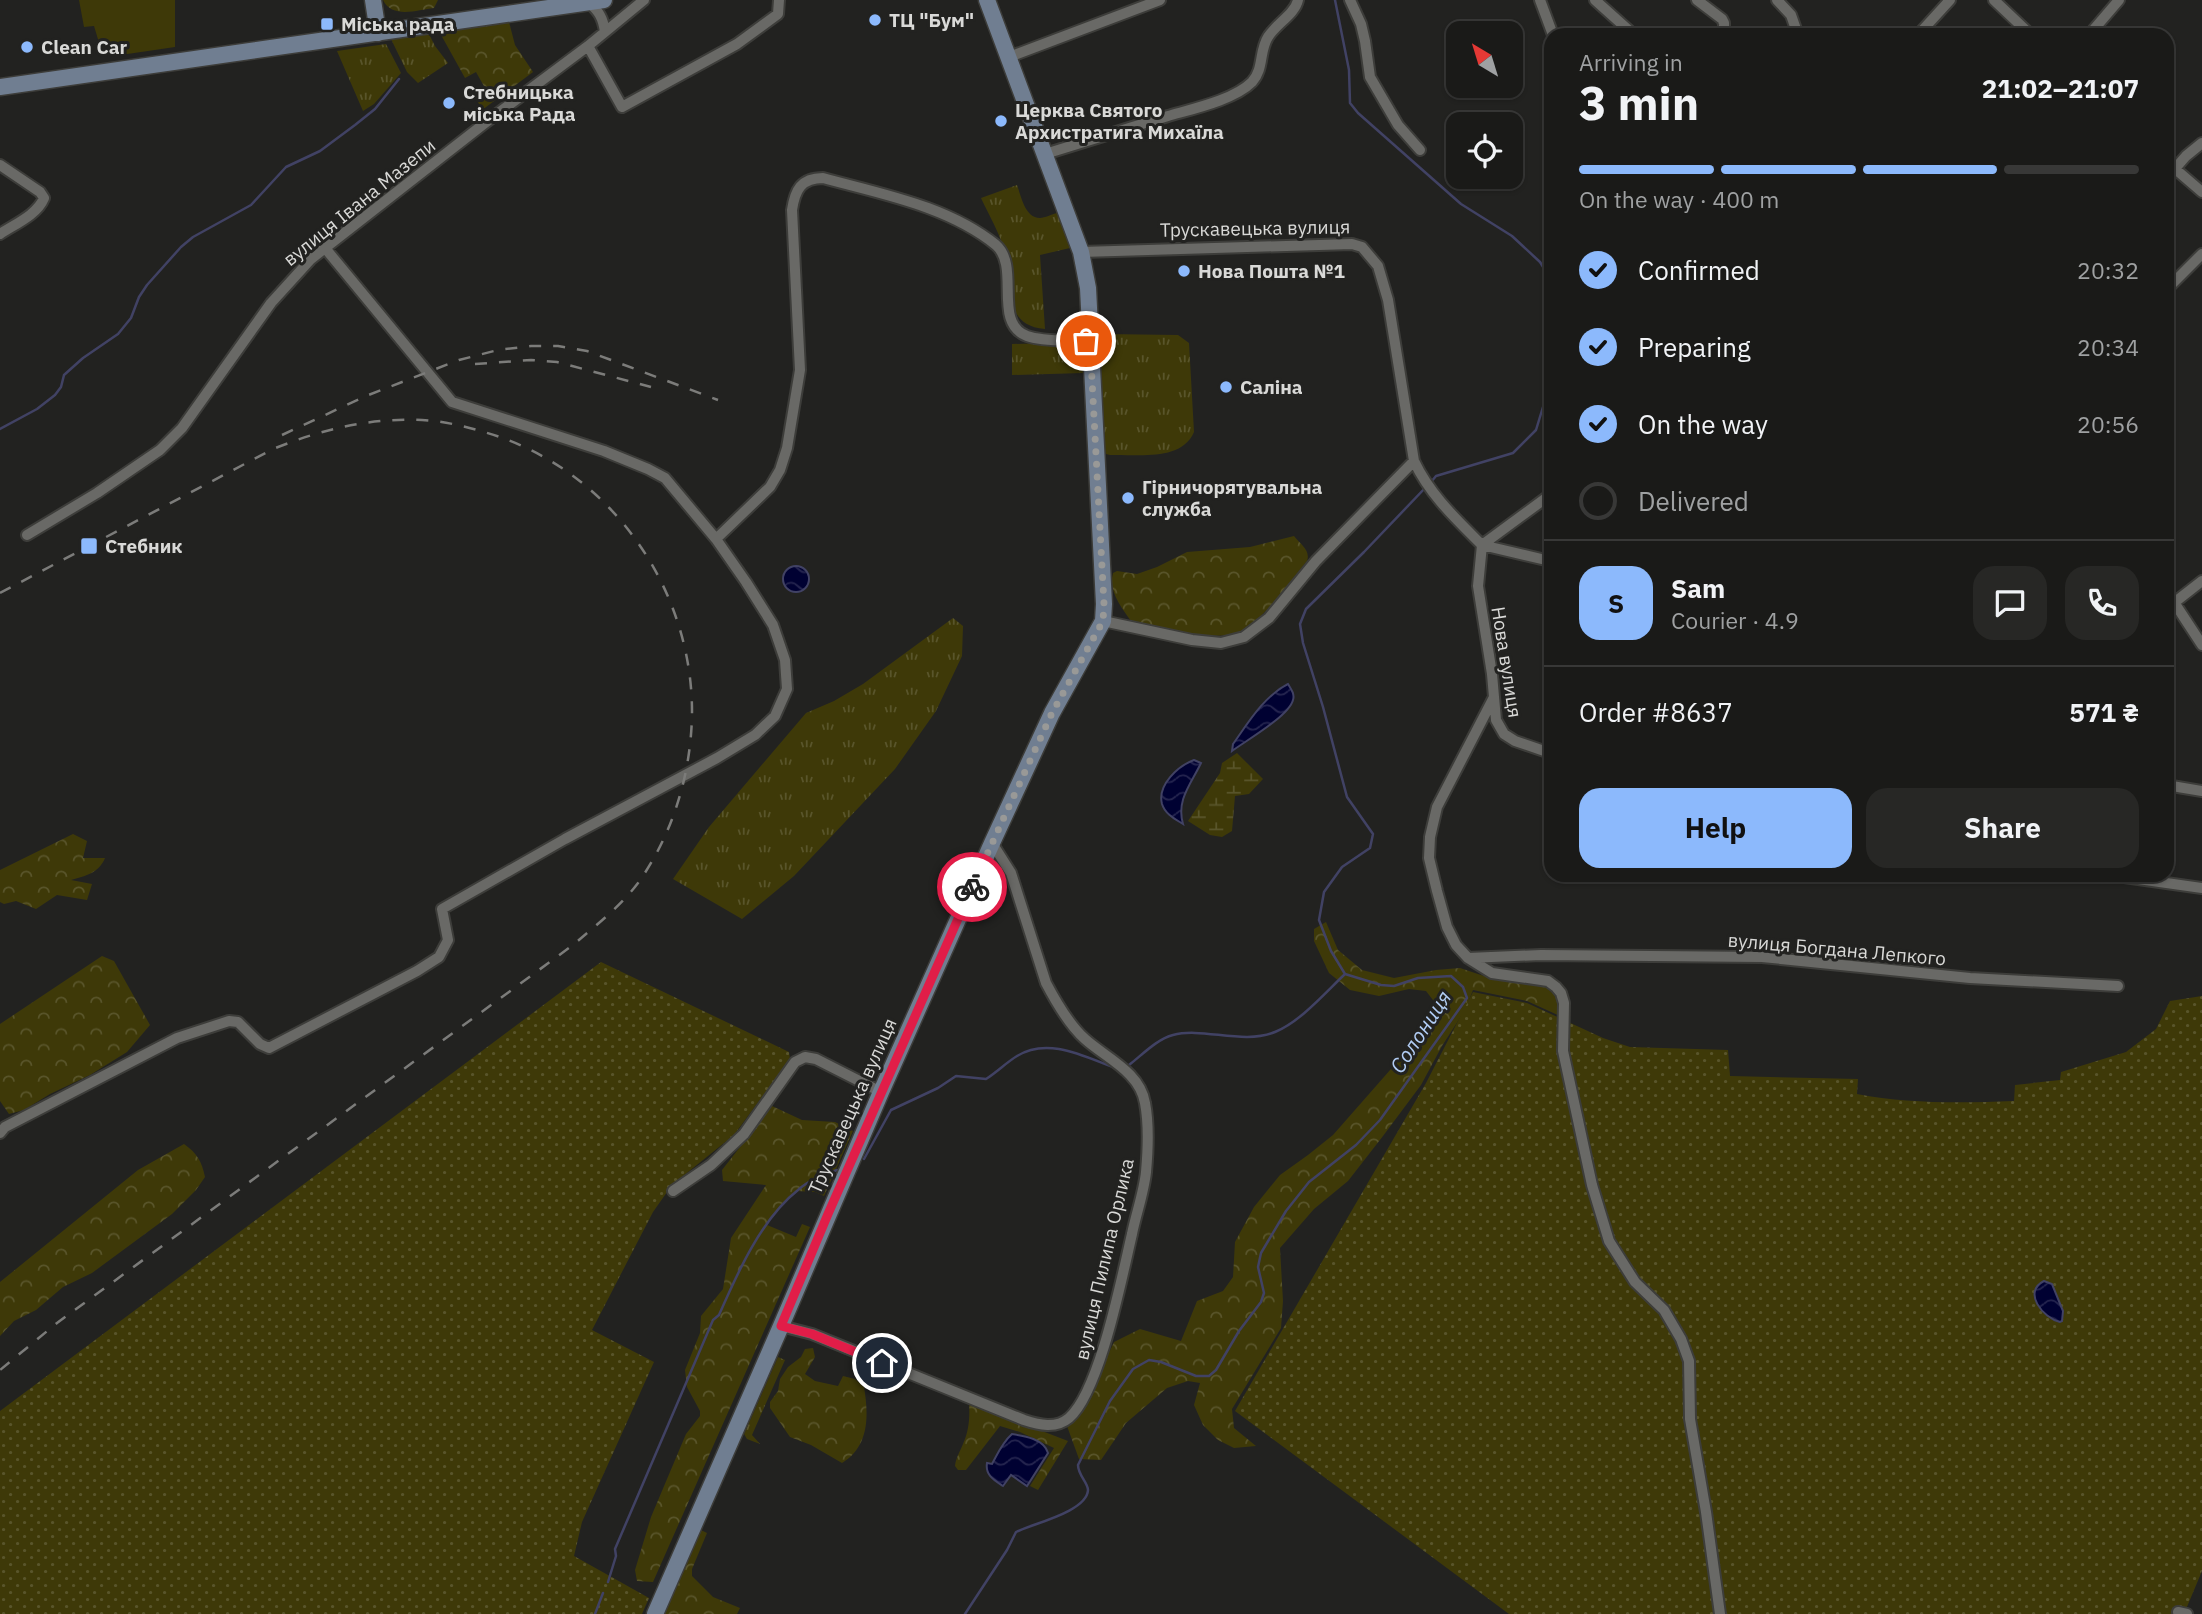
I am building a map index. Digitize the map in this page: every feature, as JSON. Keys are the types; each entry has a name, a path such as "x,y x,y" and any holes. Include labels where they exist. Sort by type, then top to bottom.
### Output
{"street":[{"path":"373,0 378,33"},
{"name":"вулиця Івана Мазепи","path":"27,535 138,467 171,441 183,429 271,303 311,259 644,0"},
{"path":"588,46 622,107 737,44 778,13 779,0"},
{"name":"Трускавецька вулиця","path":"654,1614 992,843 1052,713 1103,621 1104,592 1088,288 1081,252 987,0"},
{"path":"1009,57 1160,0"},
{"path":"1045,154 1234,94 1251,83 1258,73 1268,36 1296,7 1298,0"},
{"path":"1350,0 1363,32 1370,77 1398,125 1420,150"},
{"path":"1540,0 1550,28"},
{"path":"1595,0 1626,28"},
{"path":"1697,0 1721,19 1725,28"},
{"path":"1777,0 1791,15 1796,28"},
{"path":"1924,28 1950,0"},
{"path":"1994,0 2024,28"},
{"path":"2095,28 2119,0"},
{"path":"0,87 596,1 606,32"},
{"path":"2202,143 2175,169 2202,192"},
{"path":"0,165 40,192 44,198 36,211 0,234"},
{"path":"716,539 770,487 780,470 787,448 800,370 792,210 795,191 802,183 823,178 909,202 965,223 1002,251 1007,262 1009,315 1023,335 1090,342"},
{"name":"Трускавецька вулиця","path":"1081,252 1352,244 1362,247 1378,266 1388,300 1414,461"},
{"path":"0,1133 177,1038 229,1021 238,1022 260,1044 269,1048 418,971 439,957 449,940 442,909 755,735 775,716 787,688 785,660 774,625 716,539 665,478 584,444 452,402 325,248"},
{"path":"2174,282 2202,254"},
{"path":"1103,621 1211,642 1232,642 1244,637 1269,618 1316,561 1414,461 1422,479 1441,503 1482,545 1544,560"},
{"path":"1482,545 1544,499"},
{"name":"Нова вулиця","path":"1482,545 1478,586 1496,720 1504,734 1515,741 1544,751"},
{"path":"2202,581 2175,602 2202,645"},
{"path":"1494,697 1437,807 1430,836 1429,858 1447,927 1456,945 1468,958 1492,973 1548,981 1561,993 1564,1003 1563,1051 1592,1185 1609,1241 1635,1282 1664,1310 1681,1339 1689,1361 1690,1419 1720,1614"},
{"path":"2174,786 2202,791"},
{"name":"вулиця Пилипа Орлика","path":"781,1326 812,1334 1042,1426 1054,1425 1072,1416 1099,1365 1145,1174 1145,1101 1133,1077 1083,1038 1053,998 1011,873 992,843"},
{"path":"2160,882 2202,888"},
{"name":"вулиця Богдана Лепкого","path":"1468,958 1541,955 1762,957 1970,978 2118,986"},
{"path":"673,1191 711,1165 744,1134 795,1062 805,1057 816,1059 881,1092"}],"green space":[{"path":"79,0 175,0 175,47 114,56 100,46 94,26 84,27"},
{"path":"383,0 438,0 434,8 406,12 392,10"},
{"path":"509,22 515,45 533,72 482,110 474,94 485,88 476,72 465,78 440,33"},
{"path":"428,32 448,63 418,83 407,72 391,39"},
{"path":"386,44 401,73 374,104 363,111 337,51"},
{"path":"1017,185 1024,206 1035,217 1057,213 1070,248 1040,255 1045,329 1030,326 1015,310 1004,249 981,198"},
{"path":"1178,335 1189,343 1194,432 1188,442 1169,452 1145,455 1110,455 1102,449 1098,336"},
{"path":"1082,342 1083,373 1012,375 1012,344"},
{"path":"1294,536 1306,550 1307,561 1266,611 1239,632 1228,635 1201,635 1131,621 1112,586 1113,573 1117,571 1137,574 1187,552 1250,547"},
{"path":"953,618 963,626 962,656 936,711 895,769 794,876 742,919 673,879 709,827 806,713 863,684"},
{"path":"1237,753 1263,779 1249,794 1235,796 1232,831 1222,837 1210,835 1188,821 1220,773 1222,763"},
{"path":"73,834 87,841 83,858 105,858 95,870 71,880 92,884 87,900 57,895 36,909 16,901 4,904 0,902 0,870"},
{"path":"1326,922 1338,950 1362,970 1394,978 1460,968 1493,979 1545,987 1559,998 1560,1016 1527,1001 1473,990 1465,1010 1421,1085 1383,1136 1348,1181 1314,1209 1280,1248 1283,1301 1281,1328 1232,1409 1234,1428 1256,1446 1234,1448 1218,1440 1203,1425 1194,1405 1200,1383 1188,1381 1167,1388 1126,1423 1101,1460 1079,1459 1067,1426 1082,1409 1114,1342 1140,1329 1181,1341 1197,1301 1223,1291 1233,1277 1235,1242 1254,1207 1280,1175 1333,1135 1434,1020 1436,1004 1426,991 1409,989 1379,996 1350,990 1329,973 1314,941 1314,929"},
{"path":"102,956 114,961 150,1025 127,1052 24,1110 9,1114 0,1101 0,1024"},
{"path":"601,962 789,1052 790,1059 734,1135 672,1185 653,1212 592,1330 654,1362 582,1522 574,1556 649,1598 642,1614 0,1614 0,1411"},
{"path":"1473,992 1527,1003 1603,1038 1630,1047 1728,1050 1730,1076 1858,1079 1857,1094 1896,1100 1955,1102 2014,1101 2015,1085 2060,1080 2061,1072 2126,1052 2156,1029 2170,1001 2202,996 2202,1571 2184,1614 1509,1614 1235,1411 1426,1083"},
{"path":"772,1106 802,1120 835,1122 853,1131 824,1196 815,1192 796,1191 767,1225 796,1237 802,1224 810,1227 653,1582 637,1581 635,1570 651,1517 686,1434 700,1416 687,1387 685,1370 700,1333 701,1316 723,1289 731,1238 766,1185 723,1181 722,1170"},
{"path":"184,1144 196,1154 204,1172 205,1177 196,1190 172,1214 92,1273 63,1287 36,1310 14,1321 0,1336 0,1282 138,1170"},
{"path":"813,1348 815,1357 805,1374 815,1381 838,1386 843,1376 855,1379 864,1387 865,1430 858,1448 842,1463 811,1445 790,1437 770,1408 780,1379 788,1367 801,1357 805,1349"},
{"path":"778,1357 785,1360 752,1435 760,1444 747,1439 744,1434"},
{"path":"969,1403 1068,1441 1038,1490 1030,1486 1054,1448 1000,1426 966,1470 958,1470 955,1466 968,1429"},
{"path":"701,1530 707,1533 692,1569 692,1576 713,1597 740,1608 737,1614 661,1614 684,1562 687,1563"}],"water":[{"path":"796,566 805,570 809,579 805,588 796,592 787,588 783,579 787,570"},
{"path":"1288,684 1293,696 1290,706 1276,720 1232,751 1233,744 1257,711 1271,695"},
{"path":"1194,760 1201,763 1183,800 1183,824 1165,811 1161,797 1170,777"},
{"path":"2044,1281 2052,1284 2063,1311 2060,1322 2047,1315 2037,1304 2035,1291"},
{"path":"1012,1434 1038,1441 1048,1453 1027,1486 1011,1475 1003,1486 987,1471 987,1463 992,1464"}],"waterway":[{"name":"Солониця","path":"1335,0 1349,70 1350,103 1461,204 1512,236 1544,268"},
{"path":"0,429 37,409 55,395 61,387 64,375 118,334 131,318 147,285 181,247 193,237 251,205 286,167 320,151 355,125 375,109 399,79"},
{"name":"Солониця","path":"1431,482 1436,476 1513,453 1536,430 1544,404"},
{"name":"Солониця","path":"965,1614 1016,1532 1069,1511 1085,1498 1088,1487 1078,1465 1110,1401 1133,1369 1149,1360 1196,1376 1209,1376 1216,1370 1239,1331 1261,1302 1264,1293 1258,1267 1261,1253 1286,1211 1309,1182 1356,1145 1380,1120 1467,998 1463,987 1451,976 1418,978 1394,986 1381,985 1345,974 1331,951 1319,920 1324,892 1342,867 1370,848 1373,834 1347,797 1300,624 1306,609 1426,487"},
{"path":"1129,1065 1155,1044 1173,1035 1197,1033 1250,1037 1275,1032 1303,1014 1345,974"},
{"path":"864,1159 891,1110 938,1088 956,1076 986,1079 1029,1050 1055,1048 1118,1069"},
{"path":"608,1582 616,1556 615,1549 713,1320 719,1315 751,1248 773,1216 798,1190 807,1183 837,1170"},
{"path":"595,1614 603,1593"}],"railway":[{"path":"282,435 366,396 459,360 498,350 531,346 558,346 587,351 718,400"},
{"path":"475,364 531,360 557,362 651,387"},
{"path":"0,593 273,449 310,436 364,423 402,420 446,423 484,432 529,449 569,473 605,503 635,538 659,578 677,621 688,667 692,714 684,781 670,824 638,883 615,908 573,945 57,1323 0,1370"}],"way so far":[{"path":"972,887 1052,713 1103,621 1090,342 1086,341"}],"place":[{"name":"ТЦ \"Бум\"","path":"875,20"},
{"name":"Міська рада","path":"327,24"},
{"name":"Clean Car","path":"27,47"},
{"name":"Стебницька міська Рада","path":"449,103"},
{"name":"Церква Святого Архистратига Михаїла","path":"1001,121"},
{"name":"Нова Пошта №1","path":"1184,271"},
{"name":"Саліна","path":"1226,387"},
{"name":"Гірничорятувальна служба","path":"1128,498"},
{"name":"Стебник","path":"89,546"}],"route":[{"path":"882,1363 812,1334 781,1326 972,887"}]}
